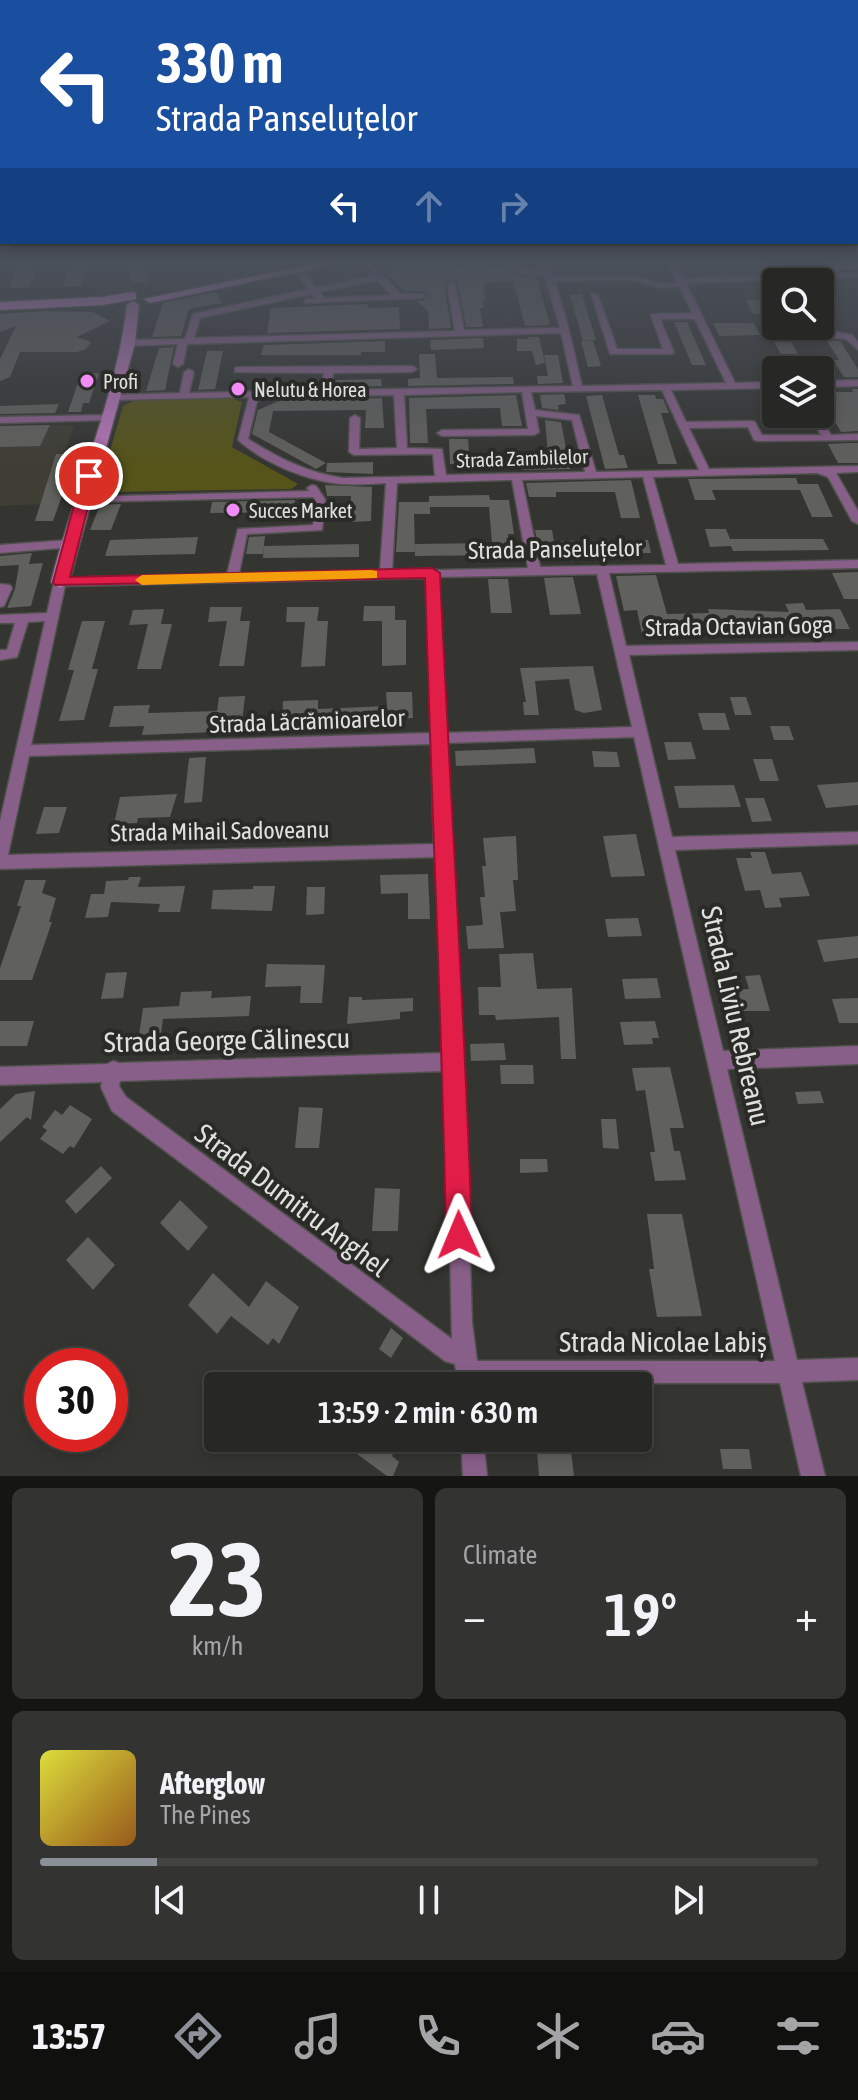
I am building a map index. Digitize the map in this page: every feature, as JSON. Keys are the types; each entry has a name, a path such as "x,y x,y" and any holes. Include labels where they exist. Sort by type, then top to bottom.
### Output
{"street":[{"path":"0,855 69,544 132,332"},
{"path":"178,364 190,332"},
{"path":"129,343 516,332"},
{"path":"565,332 578,389"},
{"path":"606,332 613,352 669,352 661,332"},
{"path":"705,332 732,386"},
{"path":"834,335 849,337 858,347"},
{"path":"238,370 412,369"},
{"path":"326,393 329,370"},
{"path":"184,396 189,372"},
{"path":"834,384 858,383"},
{"path":"113,397 762,385"},
{"path":"665,387 705,472"},
{"path":"442,433 534,432 526,390"},
{"path":"399,392 402,452"},
{"name":"Strada Zambilelor","path":"254,395 243,440 280,464 316,479 392,480 858,469"},
{"path":"531,413 576,417 591,473"},
{"path":"0,420 106,418"},
{"path":"355,418 354,452 438,451 441,478"},
{"path":"682,425 751,424 758,438 858,437"},
{"path":"822,428 828,438"},
{"path":"817,471 832,475 858,521"},
{"path":"647,473 673,568"},
{"path":"516,476 535,571"},
{"path":"232,578 242,531 318,528 320,499 310,486 316,479"},
{"path":"386,574 392,480"},
{"path":"83,499 316,494"},
{"path":"0,549 69,544"},
{"name":"Strada Panseluțelor","path":"60,582 858,564"},
{"name":"Strada Liviu Rebreanu","path":"602,569 719,1060 813,1476"},
{"path":"432,573 467,1371"},
{"path":"0,588 6,588 0,603"},
{"path":"0,619 53,617"},
{"path":"0,655 12,654 23,618"},
{"name":"Strada Octavian Goga","path":"620,651 858,646"},
{"name":"Strada Lăcrămioarelor","path":"23,751 640,732"},
{"path":"0,787 17,786"},
{"path":"666,844 858,838"},
{"name":"Strada Mihail Sadoveanu","path":"0,862 442,850"},
{"path":"719,1060 858,1055"},
{"name":"Strada George Călinescu","path":"0,1076 113,1070 455,1062"},
{"name":"Strada Dumitru Anghel","path":"113,1070 110,1087 119,1104 338,1271 453,1353 467,1371"},
{"name":"Strada Nicolae Labiș","path":"467,1371 858,1369"},
{"path":"473,1452 475,1476"}],"shaded area":[{"path":"231,398 242,402 232,447 298,484 291,489 110,492 99,488 123,406 135,400"},
{"path":"75,425 45,504 0,506 0,426"}],"building":[{"path":"13,332 88,332 77,337 91,342 86,349 77,352 20,352 10,377 0,381 0,359"},
{"path":"154,332 182,332 181,336 152,337"},
{"path":"580,332 594,332 596,340 583,341"},
{"path":"678,332 691,332 706,365 692,365"},
{"path":"717,332 758,332 760,335 719,336"},
{"path":"539,337 545,363 536,365 532,351 517,351 517,339"},
{"path":"483,338 484,348 431,350 430,340"},
{"path":"385,341 385,352 361,352 361,355 261,355 264,345"},
{"path":"581,341 593,341 601,366 588,367"},
{"path":"827,341 840,341 858,369 858,377 844,377 834,362 839,360"},
{"path":"774,342 791,342 799,356 782,356"},
{"path":"174,347 165,390 146,391 159,348"},
{"path":"207,351 223,351 215,389 198,390"},
{"path":"419,354 435,354 437,378 513,377 514,384 408,386 408,379 420,378"},
{"path":"544,355 558,355 563,383 538,384 537,376 548,376"},
{"path":"99,373 89,403 83,403 81,412 68,412 81,374"},
{"path":"381,379 382,386 334,387 336,380"},
{"path":"852,389 858,389 858,431 841,432 834,420 834,401 837,400 834,392 853,392"},
{"path":"564,394 566,404 558,405 559,410 542,408 540,395"},
{"path":"516,395 522,426 502,426 500,408 426,409 428,443 410,443 409,398"},
{"path":"602,395 619,455 624,455 628,468 605,469 586,396"},
{"path":"638,395 655,395 656,399 663,399 669,413 661,413 677,464 658,464"},
{"path":"382,398 384,428 365,428 366,410 273,411 269,432 326,463 316,469 252,434 258,410 281,400"},
{"path":"59,404 55,413 0,414 0,406"},
{"path":"545,420 561,422 570,469 522,470 522,465 471,466 471,455 548,454"},
{"path":"50,425 40,446 0,447 0,426"},
{"path":"449,439 468,439 470,464 450,464"},
{"path":"858,443 858,463 838,463 828,444"},
{"path":"56,454 71,454 66,468 72,468 53,521 35,521"},
{"path":"373,462 373,474 326,472 327,463"},
{"path":"796,478 798,484 818,484 833,517 812,517 800,490 712,490 716,500 695,500 688,479"},
{"path":"631,480 640,518 621,518 615,492 556,492 556,497 529,497 526,483"},
{"path":"325,485 372,487 371,521 350,522 351,496 327,496"},
{"path":"489,495 490,500 509,500 514,534 508,534 511,555 415,556 415,552 396,552 399,502 429,502 429,496","holes":["430,507 489,507 492,543 415,544 415,552 414,514 430,514"]},
{"path":"295,500 293,512 210,513 212,502"},
{"path":"121,504 111,530 90,530 100,505"},
{"path":"705,529 726,529 730,539 823,539 829,550 733,551 731,546 710,547"},
{"path":"535,530 552,530 555,548 539,549"},
{"path":"265,536 263,554 246,554 249,537"},
{"path":"198,537 195,554 105,556 110,540"},
{"path":"648,540 651,553 556,554 554,541"},
{"path":"359,544 359,557 263,558 264,546"},
{"path":"32,553 29,564 43,563 31,606 7,608 15,589 19,565 0,566 0,556"},
{"path":"858,572 858,599 844,599 832,573"},
{"path":"656,575 667,614 709,613 708,609 789,612 785,604 803,603 806,610 840,609 850,629 833,629 830,621 777,623 779,629 715,629 714,624 658,625 660,634 642,634 637,610 624,611 616,576"},
{"path":"573,577 581,614 550,615 544,578"},
{"path":"488,579 508,579 512,613 491,613"},
{"path":"364,606 395,606 395,620 406,620 406,665 382,666 382,621 363,621"},
{"path":"210,607 242,607 240,621 250,621 244,666 219,666 227,621 208,622"},
{"path":"287,607 319,607 317,621 328,621 325,666 301,667 305,622 286,622"},
{"path":"164,609 161,624 172,624 161,669 137,669 148,624 129,625 133,610"},
{"path":"82,621 105,621 92,669 98,669 84,720 59,721 74,670 68,670"},
{"path":"593,666 602,710 584,713 575,710 569,679 535,681 539,715 524,715 523,702 526,702 520,668"},
{"path":"386,692 412,692 413,718 387,719 388,727 316,730 316,721 282,722 283,701 318,700 318,709 387,706"},
{"path":"245,696 242,722 216,723 215,732 142,735 144,726 109,727 114,706 150,705 148,713 217,711 219,697"},
{"path":"730,697 746,697 752,715 735,715"},
{"path":"698,713 725,713 730,730 703,730"},
{"path":"770,726 789,726 794,740 774,740"},
{"path":"664,742 691,742 696,759 668,760"},
{"path":"534,748 536,763 456,766 455,751"},
{"path":"592,751 617,752 620,767 594,767"},
{"path":"206,757 202,802 184,803 189,758"},
{"path":"753,759 772,759 779,781 760,781"},
{"path":"858,782 858,805 826,808 817,785"},
{"path":"734,785 741,807 679,808 674,786"},
{"path":"177,794 170,817 138,818 137,823 114,824 120,797"},
{"path":"745,798 764,798 772,821 752,822"},
{"path":"44,807 67,807 59,833 36,834"},
{"path":"636,834 645,876 611,877 603,836"},
{"path":"516,836 518,880 513,880 516,911 500,912 504,948 468,949 466,926 483,925 480,897 485,897 482,866 486,866 483,838"},
{"path":"750,852 765,852 772,874 801,872 810,896 779,898 782,907 765,908 760,890 745,891 736,858 752,858"},
{"path":"428,874 430,919 408,919 408,893 381,894 380,875"},
{"path":"129,877 141,877 138,887 185,886 180,912 158,912 160,904 111,902 108,917 85,918 91,894 104,894 106,881 128,880"},
{"path":"25,880 46,880 42,893 56,898 49,922 52,922 32,980 0,980 0,968 21,906 17,906"},
{"path":"253,886 275,886 272,911 211,909 213,890 253,889"},
{"path":"307,887 325,887 324,914 306,915"},
{"path":"638,918 642,936 608,937 605,919"},
{"path":"858,936 858,958 824,962 817,940"},
{"path":"533,953 537,989 572,988 576,1059 561,1059 559,1017 496,1020 495,1015 479,1015 478,987 501,987 499,954"},
{"path":"267,964 325,965 322,1003 300,1003 301,986 265,987"},
{"path":"127,972 123,998 101,999 106,973"},
{"path":"760,975 770,1011 732,1011 727,990 749,989 745,976"},
{"path":"657,978 661,998 625,999 622,979"},
{"path":"212,991 211,998 251,996 249,1016 163,1019 161,1034 139,1035 143,1008 179,1006 181,992"},
{"path":"349,997 362,997 362,1000 413,998 413,1011 400,1012 400,1019 347,1024"},
{"path":"858,998 858,1023 839,1023 832,999"},
{"path":"0,1021 34,1021 27,1046 0,1046"},
{"path":"655,1021 659,1038 652,1038 653,1044 624,1045 620,1022"},
{"path":"504,1043 506,1060 471,1061 470,1044"},
{"path":"500,1065 533,1065 534,1084 501,1084"},
{"path":"670,1067 684,1128 670,1128 674,1151 680,1151 686,1180 655,1181 650,1152 655,1152 645,1090 636,1091 632,1068"},
{"path":"35,1091 31,1120 27,1117 0,1142 0,1109 16,1094"},
{"path":"820,1091 824,1103 798,1104 795,1092"},
{"path":"70,1105 92,1119 74,1148 70,1146 63,1154 40,1139 47,1130 42,1127 55,1110 62,1115"},
{"path":"299,1107 323,1108 319,1148 295,1148"},
{"path":"601,1119 616,1119 619,1149 603,1148"},
{"path":"520,1159 547,1159 548,1172 520,1173"},
{"path":"101,1166 112,1178 76,1214 65,1201"},
{"path":"375,1188 400,1189 398,1231 372,1231"},
{"path":"180,1200 208,1227 188,1251 160,1223"},
{"path":"647,1214 682,1214 702,1316 657,1317 649,1269 654,1269"},
{"path":"88,1237 115,1265 93,1290 66,1260"},
{"path":"213,1273 249,1307 266,1281 299,1307 279,1344 273,1338 268,1345 231,1316 217,1334 188,1305"},
{"path":"391,1328 403,1338 391,1358 379,1349"},
{"path":"720,1449 749,1449 752,1469 723,1469"},
{"path":"394,1452 392,1456 399,1462 393,1476 387,1476 357,1454"},
{"path":"537,1452 571,1452 574,1476 539,1476"}],"slow traffic":[{"path":"142,580 371,575"}],"place":[{"name":"Profi","path":"87,381"},
{"name":"Nelutu & Horea","path":"238,389"},
{"name":"Succes Market","path":"233,510"}],"route":[{"path":"89,476 60,582 432,573 442,850 455,1062 459,1235"}]}
